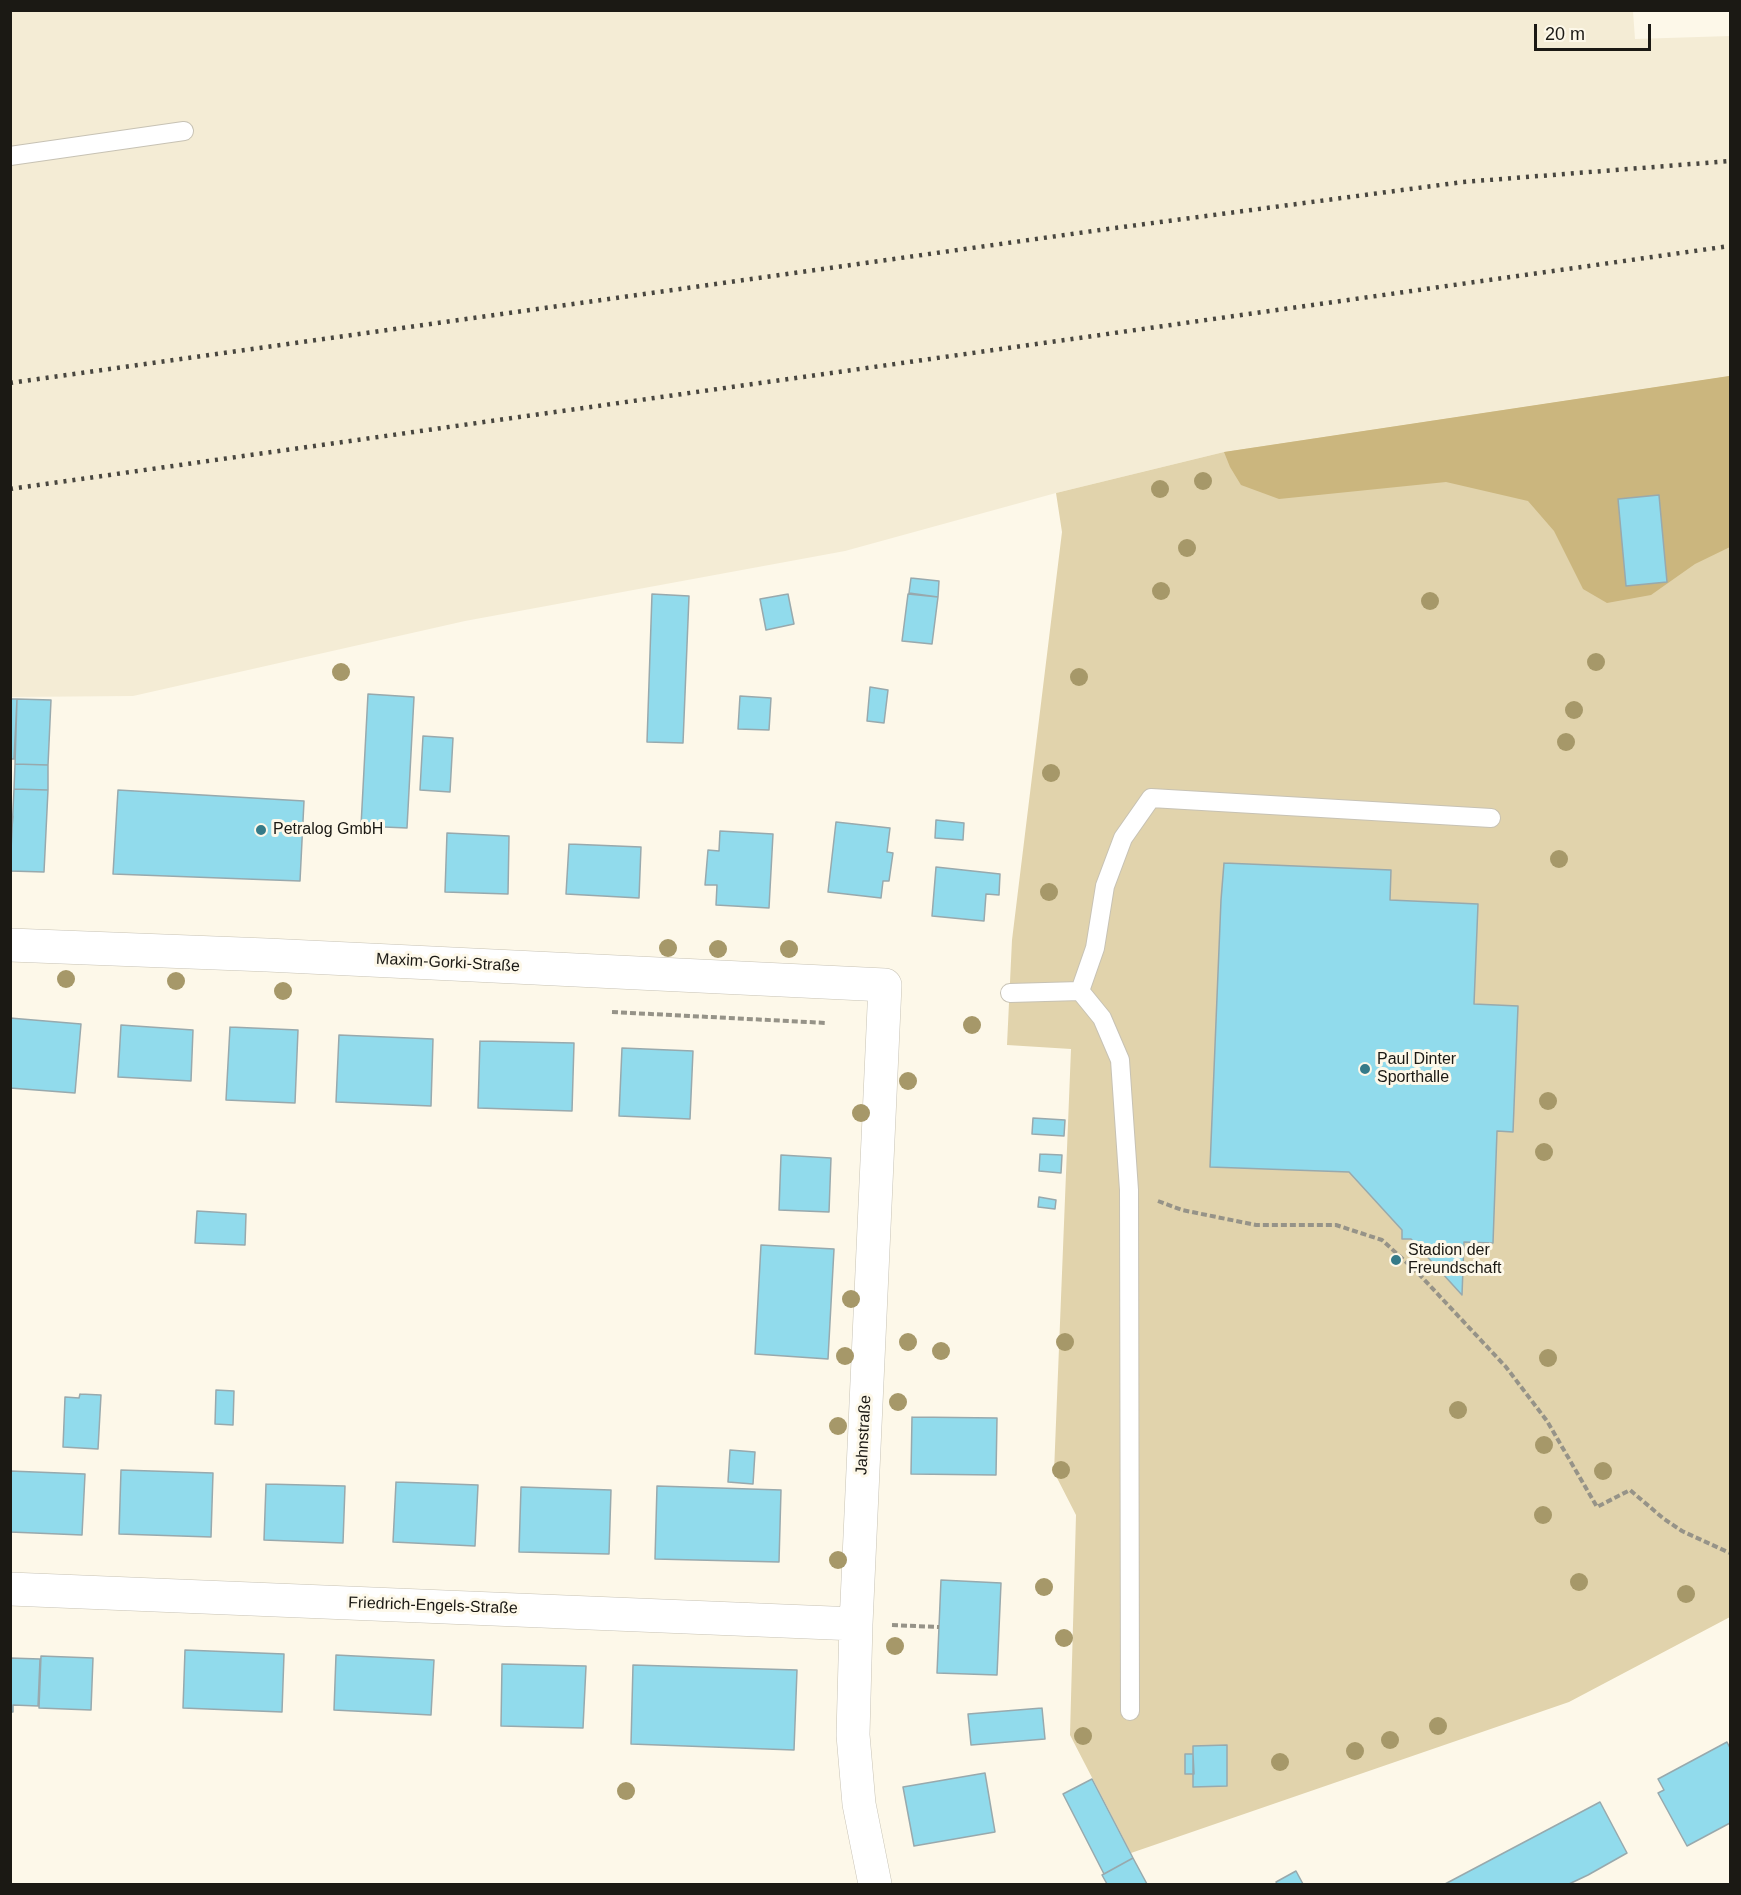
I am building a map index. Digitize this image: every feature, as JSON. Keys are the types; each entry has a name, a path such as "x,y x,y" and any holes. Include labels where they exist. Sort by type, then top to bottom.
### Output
{"street":[{"name":"Maxim-Gorki-Straße","path":"10,945 885,985"},
{"name":"Jahnstraße","path":"875,1884 859,1804 853,1735 885,985"},
{"name":"Friedrich-Engels-Straße","path":"10,1589 856,1624"}],"lane":[{"path":"10,156 184,131"},
{"path":"1080,991 1095,948 1105,886 1124,838 1151,798 1491,818"},
{"path":"1010,993 1080,991"},
{"path":"1080,991 1102,1018 1120,1060 1129,1190 1130,1711"}],"path":[{"path":"1129,1190 1182,1210 1257,1225 1336,1225 1382,1240 1418,1273 1506,1367 1547,1421 1597,1507 1630,1490 1664,1519 1702,1541 1731,1553"},
{"path":"856,1624 939,1627"}],"shaded area":[{"path":"10,11 1633,11 1635,39 1730,36 1730,376 1224,452 1056,493 845,551 465,621 133,696 11,697"},
{"name":"Stadion der Freundschaft","path":"1730,376 1730,1617 1569,1702 1131,1853 1070,1735 1076,1515 1054,1472 1071,1049 1007,1045 1012,940 1062,532 1056,493 1224,452"},
{"path":"1730,376 1730,547 1695,564 1651,595 1607,603 1583,589 1554,531 1528,501 1446,482 1279,499 1241,485 1224,452"}],"building":[{"path":"1659,495 1667,582 1626,586 1618,499"},
{"path":"911,578 939,581 938,597 909,593"},
{"path":"652,594 689,596 683,743 647,742"},
{"path":"788,594 794,624 766,630 760,599"},
{"path":"908,594 938,597 932,644 902,641"},
{"path":"870,687 888,690 884,723 867,721"},
{"path":"368,694 414,697 407,828 361,826"},
{"path":"740,696 771,698 769,730 738,729"},
{"path":"10,699 17,699 14,759 10,759"},
{"path":"17,699 51,700 48,765 15,764"},
{"path":"423,736 453,738 450,792 420,790"},
{"path":"15,764 48,765 48,790 14,789"},
{"path":"14,789 48,790 44,872 10,871"},
{"path":"118,790 304,801 300,881 113,874"},
{"path":"10,816 13,816 10,851"},
{"path":"936,820 964,823 963,840 935,838"},
{"path":"836,822 890,828 887,852 893,853 889,881 883,881 881,898 828,892"},
{"path":"720,831 773,834 769,908 716,905 717,885 705,885 708,850 719,851"},
{"path":"447,833 509,836 508,894 445,892"},
{"path":"569,844 641,847 639,898 566,894"},
{"name":"Paul Dinter Sporthalle","path":"1224,863 1391,870 1390,900 1478,904 1474,1004 1518,1006 1513,1132 1497,1131 1493,1243 1464,1242 1462,1295 1411,1239 1402,1239 1402,1230 1349,1172 1210,1167"},
{"path":"936,867 1000,874 999,895 986,894 984,921 932,916"},
{"path":"10,1018 81,1024 75,1093 10,1088"},
{"path":"121,1025 193,1030 191,1081 118,1077"},
{"path":"230,1027 298,1030 295,1103 226,1100"},
{"path":"339,1035 433,1039 431,1106 336,1102"},
{"path":"480,1041 574,1043 572,1111 478,1108"},
{"path":"622,1048 693,1051 690,1119 619,1116"},
{"path":"1033,1118 1065,1120 1064,1136 1032,1134"},
{"path":"1040,1154 1062,1155 1061,1173 1039,1171"},
{"path":"781,1155 831,1158 829,1212 779,1210"},
{"path":"1039,1197 1056,1200 1055,1209 1038,1207"},
{"path":"197,1211 246,1214 245,1245 195,1243"},
{"path":"761,1245 834,1249 828,1359 755,1354"},
{"path":"216,1390 234,1391 233,1425 215,1424"},
{"path":"80,1394 101,1395 98,1449 63,1447 65,1397 79,1398"},
{"path":"912,1417 997,1418 996,1475 911,1474"},
{"path":"730,1450 755,1452 753,1484 728,1482"},
{"path":"121,1470 213,1473 211,1537 119,1534"},
{"path":"10,1471 85,1474 82,1535 10,1532"},
{"path":"396,1482 478,1485 475,1546 393,1542"},
{"path":"266,1484 345,1486 343,1543 264,1540"},
{"path":"657,1486 781,1490 779,1562 655,1559"},
{"path":"521,1487 611,1490 609,1554 519,1552"},
{"path":"941,1580 1001,1583 997,1675 937,1673"},
{"path":"185,1650 284,1654 282,1712 183,1708"},
{"path":"336,1655 434,1660 431,1715 334,1710"},
{"path":"41,1656 93,1658 91,1710 39,1708"},
{"path":"10,1658 40,1659 38,1706 13,1705 13,1712 10,1712"},
{"path":"502,1664 586,1666 583,1728 501,1726"},
{"path":"633,1665 797,1670 794,1750 631,1744"},
{"path":"1042,1708 1045,1739 971,1745 968,1714"},
{"path":"1727,1742 1730,1748 1730,1823 1687,1846 1658,1793 1664,1790 1658,1779"},
{"path":"1227,1745 1227,1786 1193,1787 1193,1746"},
{"path":"1185,1754 1193,1754 1194,1774 1185,1774"},
{"path":"985,1773 995,1832 914,1846 903,1787"},
{"path":"1092,1779 1133,1858 1104,1874 1063,1794"},
{"path":"1600,1802 1627,1853 1588,1875 1569,1884 1445,1884"},
{"path":"1133,1858 1147,1884 1107,1884 1102,1875"},
{"path":"1296,1871 1303,1884 1277,1884 1276,1882"}],"railway":[{"path":"10,383 1100,230 1463,182 1730,161"},
{"path":"10,489 1730,246"}],"place":[{"name":"Petralog GmbH","path":"261,830"},
{"name":"Paul Dinter Sporthalle","path":"1365,1069"},
{"name":"Stadion der Freundschaft","path":"1396,1260"}]}
